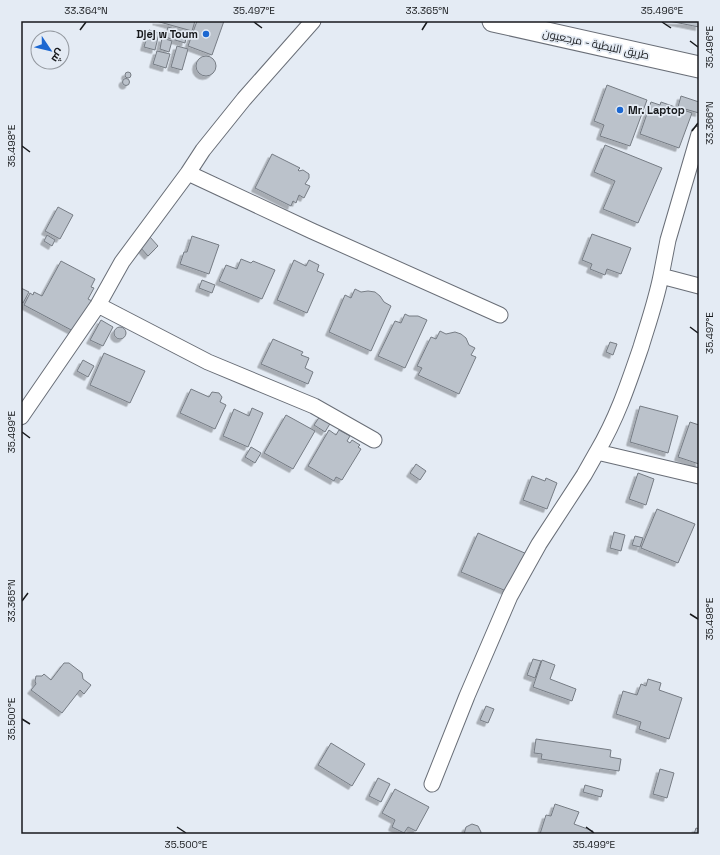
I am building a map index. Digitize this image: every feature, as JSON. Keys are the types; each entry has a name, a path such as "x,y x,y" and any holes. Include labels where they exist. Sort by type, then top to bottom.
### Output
{"main road":[{"name":"طريق النبطية - مرجعيون","path":"493,21 699,67"}],"street":[{"path":"21,418 98,305 122,262 203,150 226,121 313,21"},
{"path":"432,784 464,703 510,596 540,544 584,475 609,432 619,410 652,313 668,240 699,134"},
{"path":"188,172 319,234 500,315"},
{"path":"661,276 699,286"},
{"path":"98,305 208,362 314,406 374,440"},
{"path":"597,452 699,476"}],"building":[{"path":"156,21 195,21 192,31"},
{"name":"Djej w Toum","path":"197,21 224,21 212,55 188,46"},
{"path":"669,21 699,21 699,27"},
{"path":"168,27 187,33 185,43 165,37"},
{"path":"149,30 159,33 155,50 144,47"},
{"path":"162,38 172,41 169,52 160,49"},
{"path":"177,46 188,49 182,70 171,67"},
{"path":"157,51 170,54 166,68 153,64"},
{"path":"206,56 213,59 216,66 213,73 206,76 199,73 196,66 199,59"},
{"path":"128,72 131,75 128,78 125,75"},
{"path":"126,79 129,82 126,85 123,82"},
{"name":"Mr. Laptop","path":"607,85 647,100 630,146 600,136 604,125 594,121"},
{"path":"681,96 699,102 699,113 678,107"},
{"path":"651,102 660,105 661,102 692,113 679,148 640,134"},
{"path":"605,145 662,168 638,223 603,209 615,181 594,172"},
{"path":"272,154 300,168 298,170 299,171 303,170 309,174 309,178 305,184 310,186 304,198 299,195 296,203 293,201 291,206 255,188"},
{"path":"58,207 73,215 60,239 45,231"},
{"path":"592,234 631,248 621,274 607,269 605,275 590,269 592,264 582,260"},
{"path":"47,235 55,240 52,246 44,241"},
{"path":"192,236 219,245 209,274 180,264 184,252 187,252"},
{"path":"150,237 158,246 148,256 140,247"},
{"path":"241,259 251,263 253,261 275,270 262,299 219,281 226,265 237,269"},
{"path":"294,260 306,266 309,260 319,265 317,271 324,274 307,313 277,300"},
{"path":"61,261 95,279 91,287 94,288 88,299 92,301 75,332 24,305 30,293 33,295 34,292 42,296"},
{"path":"202,280 215,285 212,293 199,288"},
{"path":"21,288 29,292 23,303 21,302"},
{"path":"355,289 361,292 375,292 384,302 391,306 371,351 329,332 345,295 351,298"},
{"path":"405,314 409,316 418,316 427,320 405,368 378,356 395,321 401,323"},
{"path":"101,320 113,327 103,346 90,340"},
{"path":"120,327 124,329 126,333 124,337 120,339 116,337 114,333 116,329"},
{"path":"440,331 446,334 455,332 461,334 466,338 469,345 475,348 471,355 476,357 459,394 418,375 422,368 417,366 431,337 436,339"},
{"path":"273,339 303,352 301,355 309,358 305,368 313,372 308,384 261,364"},
{"path":"610,342 617,344 613,355 606,352"},
{"path":"104,353 145,371 130,403 90,385"},
{"path":"83,360 94,366 88,377 77,371"},
{"path":"191,389 209,397 212,392 219,393 222,397 220,402 226,405 215,429 180,413"},
{"path":"640,406 678,416 668,453 630,442"},
{"path":"252,408 263,413 248,447 223,436 234,409 249,416"},
{"path":"286,415 315,431 293,469 264,453"},
{"path":"320,416 331,422 325,432 314,425"},
{"path":"690,422 699,425 699,464 678,457"},
{"path":"329,430 336,435 339,430 350,436 347,441 350,443 352,440 360,445 358,447 361,449 342,480 336,477 334,481 308,466"},
{"path":"251,447 261,453 255,463 245,457"},
{"path":"416,464 426,471 420,480 410,473"},
{"path":"638,473 654,479 646,505 629,499"},
{"path":"532,476 545,481 546,478 557,483 547,509 523,500"},
{"path":"657,509 695,524 678,563 641,548"},
{"path":"614,532 625,535 621,551 610,548"},
{"path":"478,533 527,554 511,593 461,572"},
{"path":"635,536 643,538 640,547 632,545"},
{"path":"533,659 541,661 535,678 527,675"},
{"path":"542,660 555,665 550,679 576,689 572,701 533,687"},
{"path":"64,663 69,663 82,673 83,679 91,685 84,694 80,690 62,713 31,690 36,684 36,676 42,676 44,674 51,680"},
{"path":"648,679 661,683 659,690 682,698 669,739 639,729 641,722 616,714 623,691 637,695 641,684 646,686"},
{"path":"486,706 494,709 488,723 480,720"},
{"path":"536,739 611,750 610,757 621,759 619,771 541,759 542,754 534,753"},
{"path":"331,743 365,764 352,786 318,765"},
{"path":"660,769 674,773 667,798 653,794"},
{"path":"378,778 390,784 381,802 369,796"},
{"path":"585,785 603,790 601,797 583,792"},
{"path":"395,789 429,807 416,831 408,827 404,833 392,827 395,820 382,813"},
{"path":"555,804 579,812 574,824 593,831 592,834 540,834 546,815 551,816"},
{"path":"472,824 478,826 481,834 464,834 466,827"},
{"path":"696,828 699,829 699,834 694,834"}],"place":[{"name":"Djej w Toum","path":"206,34"},
{"name":"Mr. Laptop","path":"620,110"}]}
